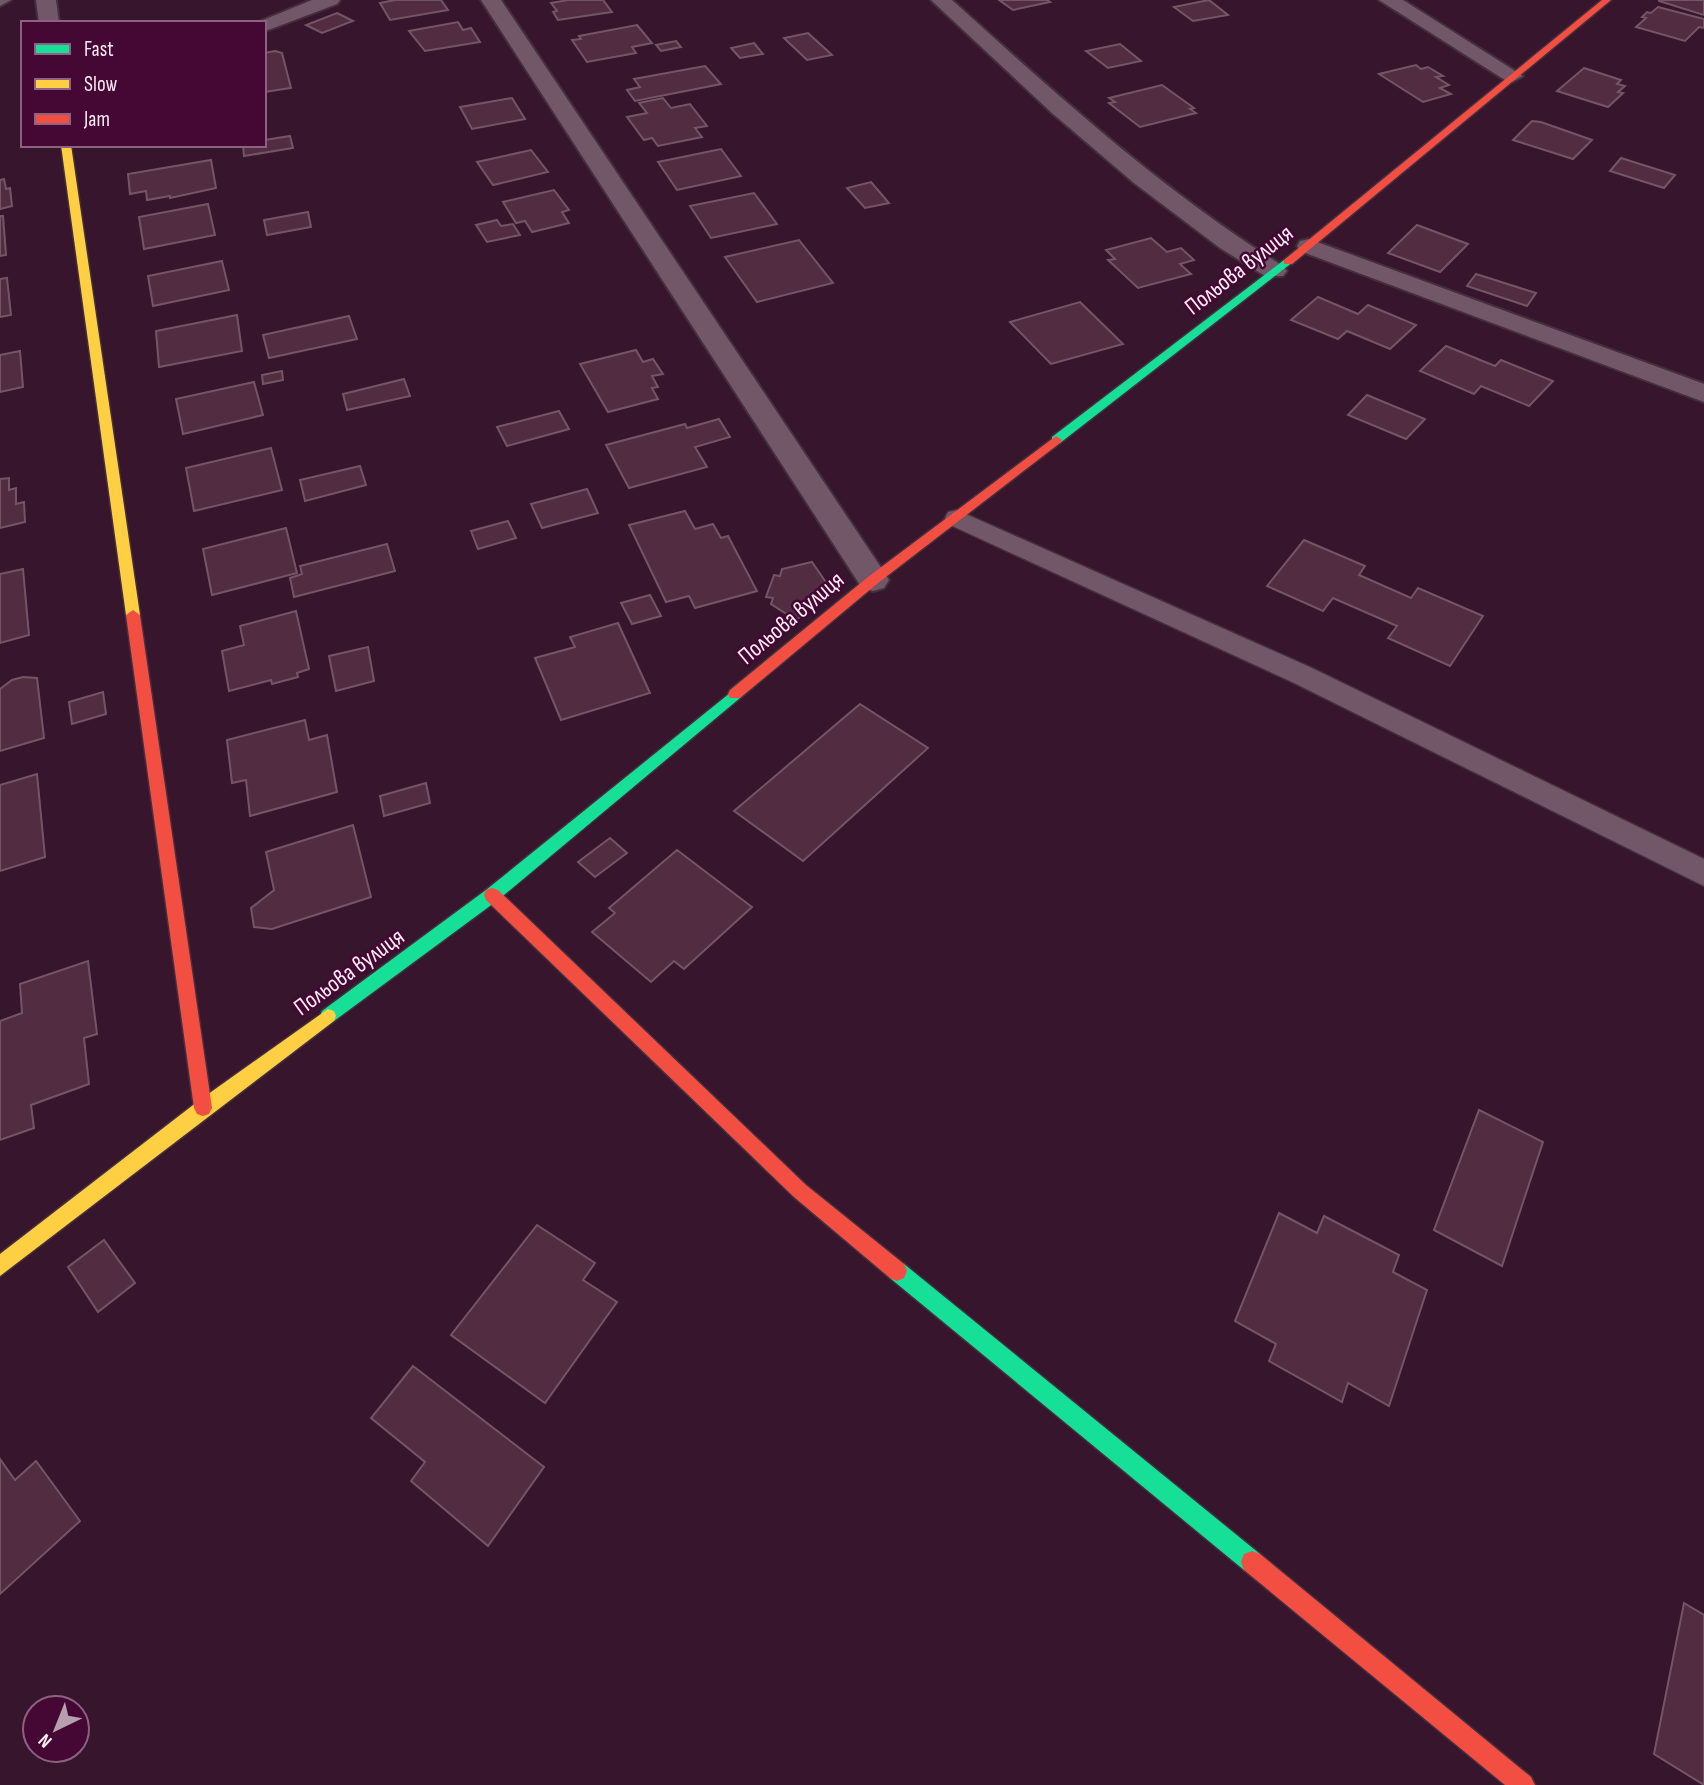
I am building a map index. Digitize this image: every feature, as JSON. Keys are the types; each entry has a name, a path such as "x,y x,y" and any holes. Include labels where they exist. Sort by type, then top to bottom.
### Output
{"street":[{"path":"46,0 49,21"},
{"path":"266,24 330,0"},
{"path":"491,0 873,580"},
{"path":"941,0 1055,104 1218,238 1274,271"},
{"path":"1389,0 1512,76"},
{"name":"Польова вулиця","path":"0,1266 203,1108 492,895 873,580 1309,246 1607,0"},
{"path":"66,147 203,1108"},
{"path":"1309,246 1704,394"},
{"path":"492,895 800,1191 1523,1785"}],"lane":[{"path":"957,518 1302,675 1704,873"}],"building":[{"path":"395,0 441,0 448,10 390,20 380,3"},
{"path":"603,0 612,12 558,20 553,12 557,11 551,3"},
{"path":"999,0 1047,0 1050,2 1013,10"},
{"path":"1209,0 1228,15 1193,21 1174,7"},
{"path":"1659,0 1704,0 1704,15 1659,1"},
{"path":"1658,7 1704,19 1704,28 1699,27 1685,41 1636,27 1646,18 1642,17 1647,12 1651,13"},
{"path":"337,13 353,21 322,33 306,25"},
{"path":"458,22 463,30 471,28 480,42 425,51 409,31"},
{"path":"637,25 652,43 632,47 636,53 587,62 572,40 581,39 579,36"},
{"path":"808,33 832,55 807,60 784,38"},
{"path":"676,41 681,47 661,51 656,45"},
{"path":"754,43 763,54 740,58 731,48"},
{"path":"1120,44 1141,61 1108,68 1086,51"},
{"path":"266,53 282,53 291,88 266,92"},
{"path":"1416,65 1421,69 1428,67 1443,76 1436,77 1449,85 1440,88 1451,94 1423,102 1379,74"},
{"path":"705,66 721,84 635,101 627,90 640,87 634,79"},
{"path":"1584,68 1621,80 1617,84 1625,86 1618,92 1623,93 1608,107 1557,91"},
{"path":"1162,85 1194,108 1190,109 1196,113 1140,127 1109,103 1115,102 1109,98"},
{"path":"512,98 525,119 472,129 460,107"},
{"path":"663,98 671,108 690,104 707,126 695,128 702,137 658,146 652,138 644,140 627,117 647,113 639,103"},
{"path":"1532,121 1592,140 1573,159 1513,140"},
{"path":"290,136 293,148 244,156 243,147 266,147 266,140"},
{"path":"721,149 741,176 677,190 658,162"},
{"path":"531,150 548,172 493,185 477,162"},
{"path":"1621,158 1675,175 1664,188 1610,171"},
{"path":"211,160 216,188 147,200 146,191 130,194 128,174"},
{"path":"4,179 6,189 10,188 12,206 0,209 0,180"},
{"path":"871,182 889,203 865,208 847,188"},
{"path":"554,190 569,210 562,212 569,223 532,232 525,221 516,223 503,202"},
{"path":"754,193 777,224 711,238 690,206"},
{"path":"208,204 215,235 144,249 139,217"},
{"path":"308,212 311,227 267,235 264,220"},
{"path":"0,216 3,216 6,255 0,256"},
{"path":"497,220 501,226 513,224 520,235 487,242 476,225"},
{"path":"1417,225 1468,244 1440,272 1388,253"},
{"path":"1151,238 1167,252 1181,248 1194,260 1180,264 1191,274 1138,288 1108,260 1115,259 1106,250"},
{"path":"799,240 833,283 757,302 725,257"},
{"path":"222,261 229,290 153,306 148,276"},
{"path":"1476,274 1536,293 1527,306 1467,286"},
{"path":"7,278 11,315 0,317 0,279"},
{"path":"1318,297 1358,314 1368,305 1416,325 1390,349 1347,331 1338,339 1291,320"},
{"path":"1080,302 1123,344 1051,364 1010,322"},
{"path":"237,315 242,351 159,367 156,331"},
{"path":"349,316 357,339 269,358 263,335"},
{"path":"1446,346 1495,366 1501,360 1553,381 1529,406 1481,386 1474,394 1420,371"},
{"path":"636,350 643,362 653,359 663,374 652,376 658,387 652,388 658,399 608,412 580,364"},
{"path":"20,351 23,387 0,392 0,355"},
{"path":"282,371 283,380 263,384 262,375"},
{"path":"404,379 410,396 347,410 343,394"},
{"path":"254,382 263,415 183,434 176,399"},
{"path":"1367,395 1425,419 1406,439 1348,415"},
{"path":"559,411 569,429 507,446 497,427"},
{"path":"719,419 730,437 695,447 707,467 629,488 606,445 685,424 687,428"},
{"path":"271,448 282,490 194,511 186,468"},
{"path":"360,466 366,485 305,501 300,480"},
{"path":"9,478 9,490 16,488 16,504 24,502 25,522 0,528 0,479"},
{"path":"587,489 598,513 542,528 531,504"},
{"path":"685,511 695,529 713,524 721,538 728,536 757,591 695,608 689,596 666,602 629,525"},
{"path":"508,521 516,538 478,549 471,531"},
{"path":"286,528 297,573 212,595 203,549"},
{"path":"1304,540 1365,566 1359,575 1411,598 1418,588 1483,616 1450,666 1388,638 1397,626 1333,598 1323,611 1267,586"},
{"path":"387,544 395,571 294,597 290,578 302,574 300,566"},
{"path":"812,562 832,591 796,620 771,604 773,598 766,597 774,575 780,576 782,569"},
{"path":"23,569 29,635 0,643 0,574"},
{"path":"650,595 661,616 632,624 621,603"},
{"path":"296,611 309,669 297,673 298,677 272,684 271,680 229,691 222,651 244,645 240,626"},
{"path":"618,623 650,693 561,720 535,658 575,647 570,637"},
{"path":"368,647 374,681 336,691 329,656"},
{"path":"23,677 37,678 44,738 0,751 0,689 12,680"},
{"path":"103,692 106,714 72,724 69,702"},
{"path":"860,704 928,748 803,861 734,811"},
{"path":"305,720 309,740 327,735 337,792 250,816 246,780 232,783 227,740"},
{"path":"37,774 45,857 0,871 0,785"},
{"path":"426,783 430,803 384,816 380,796"},
{"path":"353,825 371,897 272,929 254,927 251,908 274,890 266,852"},
{"path":"610,838 627,853 595,877 578,862"},
{"path":"677,850 752,907 684,969 674,961 651,982 592,932 615,913 609,908"},
{"path":"88,961 97,1034 84,1038 89,1084 31,1105 34,1128 0,1140 0,1021 22,1013 20,984"},
{"path":"1479,1110 1543,1142 1502,1266 1434,1230"},
{"path":"1279,1213 1317,1233 1324,1216 1399,1255 1393,1272 1427,1290 1389,1406 1348,1383 1342,1402 1269,1361 1276,1344 1235,1321"},
{"path":"537,1225 595,1263 583,1280 617,1302 545,1403 451,1335"},
{"path":"104,1240 135,1283 98,1312 68,1267"},
{"path":"413,1366 544,1467 488,1546 411,1481 425,1462 371,1418"},
{"path":"0,1459 15,1480 36,1461 80,1521 0,1594"},
{"path":"1684,1603 1704,1615 1704,1785 1654,1754"}],"traffic: fast":[{"path":"1056,440 1288,262"},
{"path":"328,1016 492,895 735,694"},
{"path":"897,1271 1252,1562"}],"traffic: slow":[{"path":"66,147 133,615"},
{"path":"0,1266 203,1108 328,1016"}],"traffic: jam":[{"path":"1288,262 1607,0"},
{"path":"735,694 873,580 1056,440"},
{"path":"133,615 203,1108"},
{"path":"492,895 800,1191 897,1271"},
{"path":"1252,1562 1523,1785"}]}
